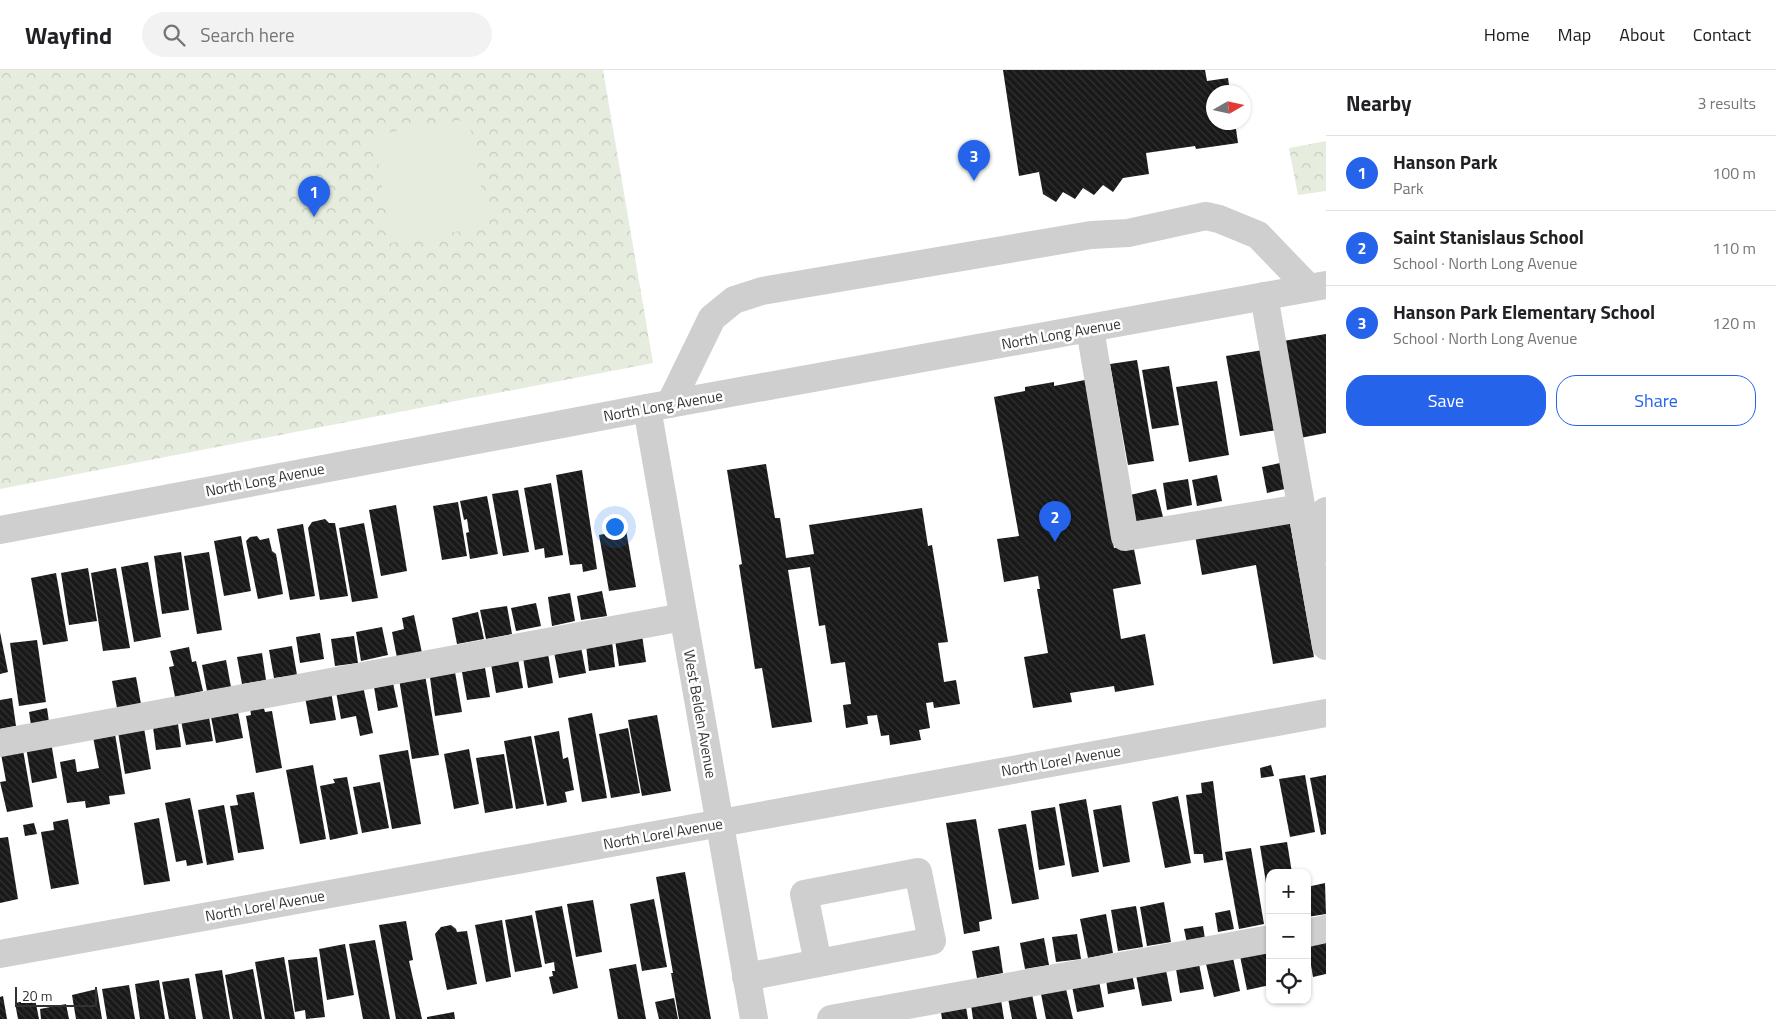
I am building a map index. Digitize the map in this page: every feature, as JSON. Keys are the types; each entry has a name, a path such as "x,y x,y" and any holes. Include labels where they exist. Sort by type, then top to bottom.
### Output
{"street":[{"path":"659,406 712,318 734,300 762,291 1091,235 1128,233 1206,216 1236,225 1258,235 1318,286"},
{"name":"North Long Avenue","path":"0,530 659,406 1318,286"},
{"path":"1264,296 1314,510 1326,576"},
{"path":"1090,329 1125,537 1314,510"},
{"name":"West Belden Avenue","path":"659,406 683,617 754,1019"},
{"path":"1314,510 1326,646"},
{"path":"0,742 683,617"},
{"name":"North Lorel Avenue","path":"0,954 1326,713"},
{"path":"746,977 932,942 918,872 804,894 818,963"},
{"path":"1311,931 1326,929"},
{"path":"831,1019 1266,940"}],"green space":[{"path":"0,70 603,70 653,363 0,489"},
{"path":"469,119 488,226 391,243 374,135"},
{"path":"1326,141 1326,191 1298,195 1289,148"}],"building":[{"path":"1003,70 1205,70 1207,81 1228,78 1229,85 1206,85 1206,130 1236,130 1238,143 1196,149 1195,146 1146,153 1149,174 1123,178 1113,192 1103,185 1094,195 1083,188 1075,199 1063,192 1056,202 1043,194 1039,172 1019,176"},
{"path":"1326,334 1326,433 1300,438 1283,341"},
{"path":"1263,350 1277,430 1240,436 1226,356"},
{"path":"1137,360 1154,461 1128,465 1110,364"},
{"path":"1169,366 1179,425 1152,429 1142,370"},
{"path":"1085,380 1114,548 1133,544 1141,584 1113,589 1121,639 1145,634 1154,685 1115,692 1114,686 1070,693 1072,702 1033,708 1024,657 1048,653 1037,589 1040,589 1038,576 1004,582 997,539 1019,536 994,397 1025,391 1025,387 1054,382 1054,386"},
{"path":"1217,381 1229,455 1189,462 1176,387"},
{"path":"1280,463 1285,489 1267,493 1262,467"},
{"path":"766,464 775,518 780,518 786,558 814,554 809,525 922,508 928,546 932,545 948,642 938,643 944,682 956,680 960,704 934,708 933,702 926,703 930,728 919,730 921,740 890,745 889,735 881,736 877,715 867,716 868,724 846,728 843,705 851,704 845,662 831,664 825,625 819,626 810,567 788,570 812,722 772,728 762,668 755,669 739,565 742,564 727,470"},
{"path":"582,470 597,569 583,572 582,564 570,565 556,475"},
{"path":"1217,475 1222,501 1197,506 1192,480"},
{"path":"1188,479 1192,505 1167,510 1163,483"},
{"path":"551,483 563,555 545,558 544,548 535,550 524,488"},
{"path":"1156,489 1163,517 1136,523 1130,495"},
{"path":"518,490 529,552 503,556 492,494"},
{"path":"487,496 498,554 470,559 466,533 469,532 467,519 464,520 460,501"},
{"path":"458,502 467,556 442,560 433,506"},
{"path":"396,505 407,571 381,576 369,510"},
{"path":"1289,518 1314,657 1273,664 1256,565 1202,575 1195,535"},
{"path":"325,519 329,523 335,523 348,596 320,600 308,528 312,522"},
{"path":"364,523 378,598 352,602 339,528"},
{"path":"303,524 315,596 290,600 277,529"},
{"path":"626,530 636,587 609,591 599,535"},
{"path":"241,536 251,591 224,596 214,541"},
{"path":"257,536 260,540 269,538 272,551 276,554 283,594 258,599 246,541 250,537"},
{"path":"181,552 189,610 162,614 154,556"},
{"path":"209,552 222,630 197,634 184,556"},
{"path":"148,562 161,637 134,642 121,567"},
{"path":"88,568 97,621 69,625 61,573"},
{"path":"116,568 130,648 103,651 91,573"},
{"path":"56,573 68,641 43,645 31,578"},
{"path":"602,591 607,616 581,620 577,596"},
{"path":"570,593 575,621 552,626 548,597"},
{"path":"536,603 541,626 516,631 511,608"},
{"path":"507,606 512,634 486,639 480,610"},
{"path":"478,612 484,639 457,644 452,618"},
{"path":"414,615 422,653 397,658 392,632 404,629 402,618"},
{"path":"382,627 388,655 361,661 356,632"},
{"path":"0,632 8,672 0,674"},
{"path":"320,633 324,659 300,663 296,637"},
{"path":"642,635 646,662 619,666 615,640"},
{"path":"354,636 358,663 335,666 331,639"},
{"path":"37,640 46,702 19,706 10,643"},
{"path":"612,642 615,667 589,671 586,645"},
{"path":"292,646 297,675 274,678 269,650"},
{"path":"189,647 192,662 196,661 203,691 175,697 169,667 174,666 170,651"},
{"path":"581,647 586,673 559,678 554,652"},
{"path":"262,653 266,680 242,684 237,657"},
{"path":"548,654 553,683 528,688 523,658"},
{"path":"518,659 523,688 496,693 491,664"},
{"path":"226,660 231,687 207,691 202,665"},
{"path":"485,668 490,697 467,700 462,672"},
{"path":"455,672 462,712 435,716 430,677"},
{"path":"425,675 439,755 412,759 399,679"},
{"path":"136,677 141,704 117,708 112,681"},
{"path":"393,683 398,707 378,711 374,687"},
{"path":"363,686 373,733 360,736 356,716 341,719 336,692"},
{"path":"331,692 336,720 310,724 305,697"},
{"path":"12,698 16,726 0,729 0,700"},
{"path":"263,705 265,712 272,711 282,768 256,773 246,716 251,715 250,707"},
{"path":"47,708 49,722 31,725 29,712"},
{"path":"238,712 243,738 216,743 211,717"},
{"path":"592,713 607,798 582,802 568,718"},
{"path":"657,715 671,791 642,796 628,720"},
{"path":"209,717 213,741 186,745 181,721"},
{"path":"178,724 181,747 156,750 153,727"},
{"path":"144,728 151,769 125,774 118,732"},
{"path":"628,728 640,793 611,798 599,734"},
{"path":"559,731 563,759 568,757 574,790 565,792 567,802 547,806 534,736"},
{"path":"115,734 125,794 109,796 110,804 86,808 85,801 67,803 60,762 75,759 77,772 99,768 93,737"},
{"path":"531,736 544,804 516,809 504,741"},
{"path":"51,742 57,778 32,783 26,747"},
{"path":"469,749 479,804 454,809 444,754"},
{"path":"23,750 33,807 7,812 0,782 6,781 1,754"},
{"path":"408,750 421,824 392,829 379,755"},
{"path":"504,754 513,808 485,813 476,758"},
{"path":"313,765 326,839 300,844 286,770"},
{"path":"1271,765 1274,776 1261,778 1260,768"},
{"path":"1305,775 1315,832 1290,837 1279,779"},
{"path":"1326,775 1326,834 1321,835 1310,778"},
{"path":"347,777 358,834 330,840 320,786 335,783 333,779"},
{"path":"1213,781 1223,860 1204,863 1203,854 1194,854 1186,795 1202,793 1201,783"},
{"path":"380,782 389,828 362,833 353,787"},
{"path":"254,792 264,849 238,853 230,806 238,805 236,795"},
{"path":"1178,796 1191,863 1165,868 1152,802"},
{"path":"190,798 203,863 187,866 186,860 176,862 165,803"},
{"path":"1086,799 1099,872 1072,877 1059,804"},
{"path":"224,805 234,860 207,865 198,810"},
{"path":"1121,805 1130,862 1103,867 1093,810"},
{"path":"1055,807 1065,865 1039,870 1031,811"},
{"path":"159,818 170,881 144,885 134,823"},
{"path":"68,819 79,884 51,889 41,832 54,830 53,822"},
{"path":"976,819 992,919 979,922 980,931 964,934 946,823"},
{"path":"34,823 37,834 25,836 23,825"},
{"path":"1026,824 1039,899 1012,904 998,829"},
{"path":"8,837 18,899 0,903 0,838"},
{"path":"1287,842 1291,869 1266,869 1266,883 1260,846"},
{"path":"1251,848 1264,924 1239,929 1225,852"},
{"path":"685,872 711,1019 679,1019 656,877"},
{"path":"1325,883 1326,914 1311,916 1311,886"},
{"path":"654,899 667,967 642,971 630,904"},
{"path":"593,900 602,952 576,957 567,904"},
{"path":"1164,902 1171,942 1147,946 1140,907"},
{"path":"562,906 578,988 553,994 549,977 553,976 552,971 555,971 554,962 545,964 535,911"},
{"path":"1136,906 1143,947 1118,951 1111,910"},
{"path":"1230,910 1234,929 1218,932 1215,913"},
{"path":"1106,914 1113,953 1088,958 1080,919"},
{"path":"532,915 542,967 515,972 505,920"},
{"path":"502,920 511,977 486,982 475,925"},
{"path":"406,921 413,960 409,961 422,1019 396,1019 379,925"},
{"path":"451,925 457,932 467,931 477,984 447,990 435,934 441,927"},
{"path":"1203,926 1205,939 1187,943 1184,929"},
{"path":"1077,934 1081,959 1056,962 1052,937"},
{"path":"1044,938 1049,965 1025,969 1020,943"},
{"path":"375,940 390,1019 363,1019 349,944"},
{"path":"1326,940 1326,974 1313,977 1311,942"},
{"path":"345,944 354,995 327,1000 319,949"},
{"path":"999,946 1003,973 977,978 972,951"},
{"path":"1266,951 1266,986 1247,990 1240,956"},
{"path":"284,957 295,1019 265,1019 255,962"},
{"path":"317,957 325,1017 306,1019 305,1010 295,1012 288,960"},
{"path":"1233,958 1240,991 1214,997 1206,964"},
{"path":"636,964 646,1019 618,1019 609,969"},
{"path":"1199,964 1204,989 1180,993 1176,969"},
{"path":"253,969 262,1019 233,1019 225,975"},
{"path":"222,970 230,1019 203,1019 195,974"},
{"path":"1166,970 1172,1001 1142,1006 1136,975"},
{"path":"1132,974 1135,989 1108,994 1106,979"},
{"path":"189,978 196,1019 169,1019 162,982"},
{"path":"159,980 165,1019 140,1019 135,984"},
{"path":"1099,981 1104,1007 1077,1012 1072,986"},
{"path":"129,985 135,1019 107,1019 102,989"},
{"path":"97,989 102,1019 76,1019 72,995"},
{"path":"1066,989 1073,1019 1046,1019 1041,994"},
{"path":"1032,994 1037,1019 1012,1019 1008,998"},
{"path":"3,996 7,1019 0,1019 0,997"},
{"path":"674,998 678,1019 659,1019 655,1002"},
{"path":"35,999 39,1019 18,1019 15,1003"},
{"path":"1001,1000 1004,1019 973,1019 971,1005"},
{"path":"66,1004 69,1019 41,1019 40,1009"},
{"path":"966,1007 968,1019 942,1019 941,1012"},
{"path":"454,1012 455,1019 427,1019 427,1017"}],"place":[{"name":"Hanson Park Elementary School","path":"974,181"},
{"name":"Hanson Park","path":"314,217"},
{"name":"Saint Stanislaus School","path":"1055,542"}]}
